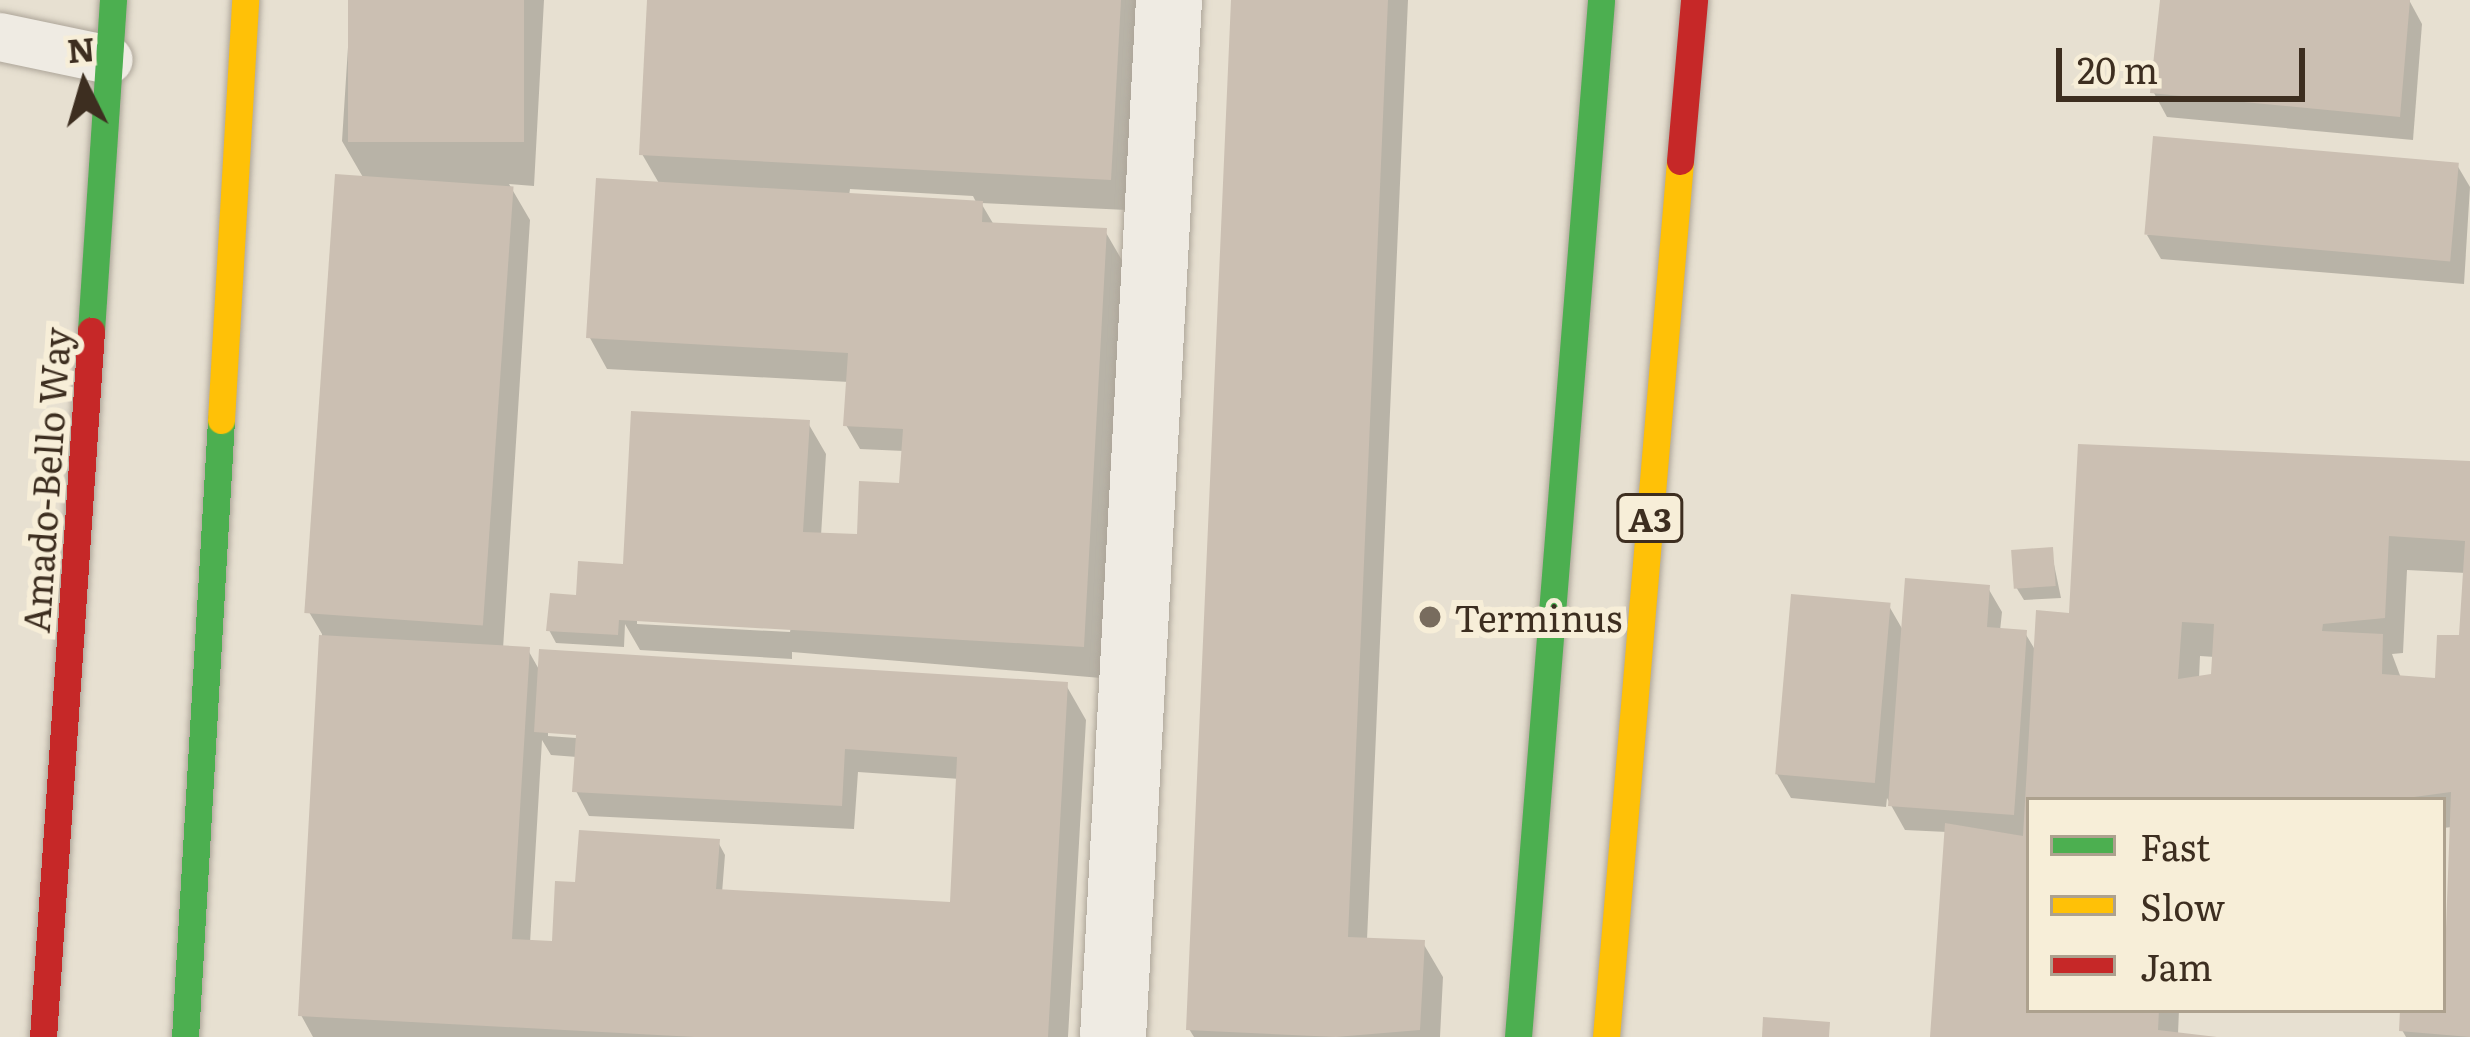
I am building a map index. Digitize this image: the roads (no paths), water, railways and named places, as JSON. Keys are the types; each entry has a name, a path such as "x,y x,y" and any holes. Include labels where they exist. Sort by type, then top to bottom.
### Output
{"main road":[{"name":"Amado-Bello Way","path":"44,1037 113,0"},
{"path":"185,1037 245,0"},
{"name":"A3","path":"1517,1037 1601,0"},
{"name":"A3","path":"1606,1037 1694,0"}],"street":[{"path":"1113,1037 1169,0"}],"lane":[{"path":"0,37 109,59"}],"place":[{"name":"Terminus","path":"1430,617"}]}
